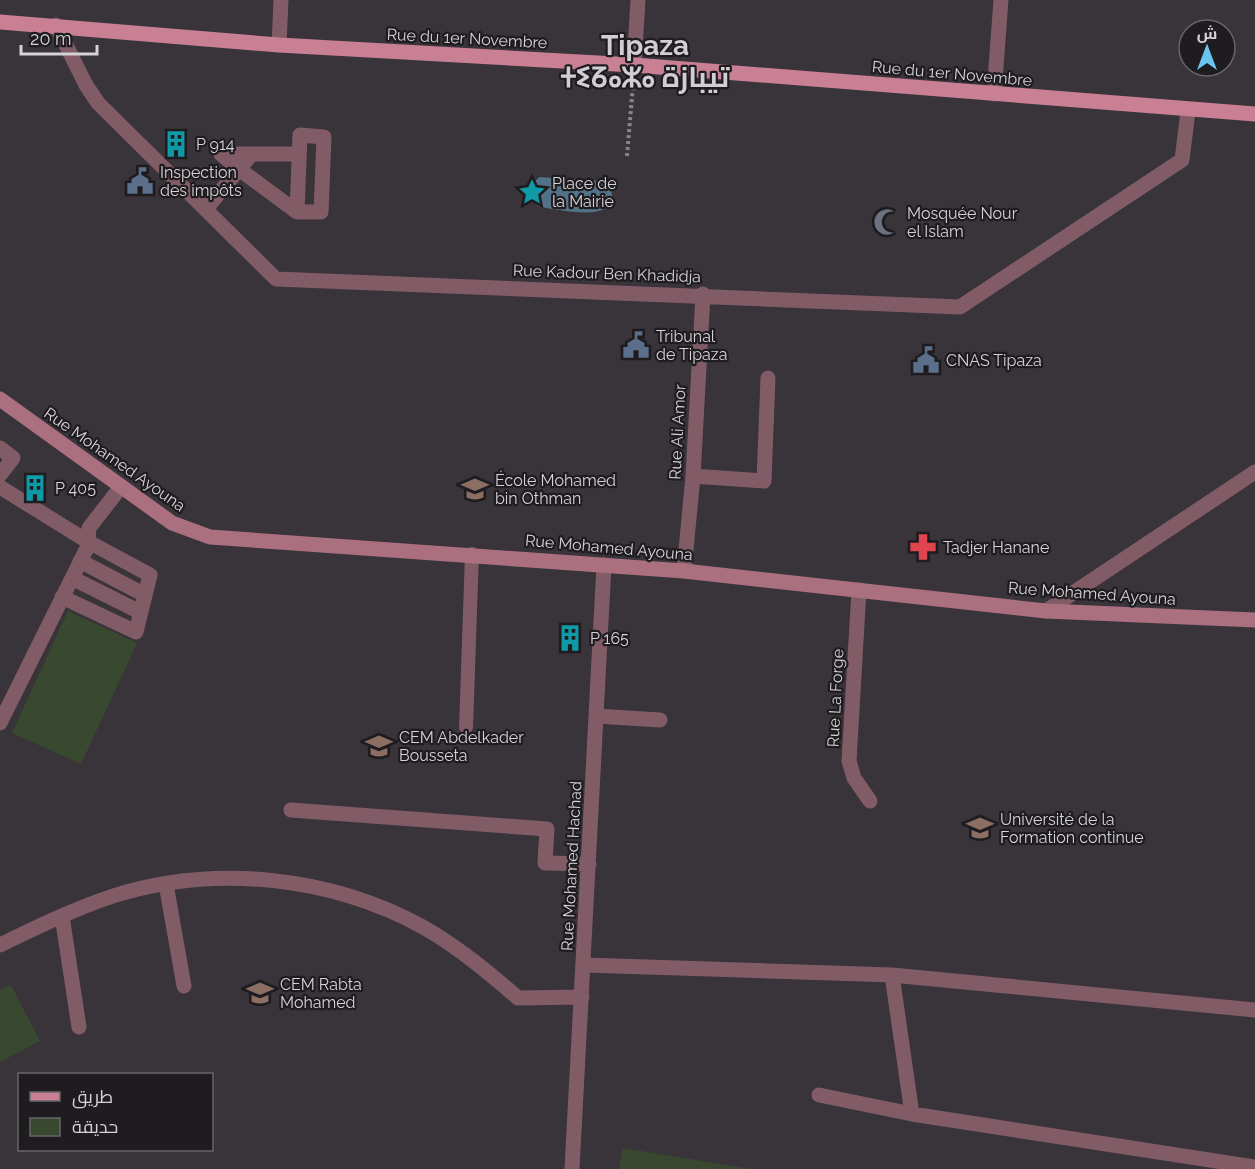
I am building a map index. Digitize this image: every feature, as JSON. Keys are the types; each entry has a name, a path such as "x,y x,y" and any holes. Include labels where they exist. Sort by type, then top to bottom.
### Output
{"main road":[{"name":"Rue du 1er Novembre","path":"0,22 279,45 634,65 1188,111 1255,114"},
{"name":"Rue Mohamed Ayouna","path":"0,399 120,488 172,523 210,537 684,571 1046,611 1255,620"}],"street":[{"path":"279,45 281,0"},
{"path":"634,65 638,0"},
{"path":"994,94 1001,0"},
{"name":"Rue Kadour Ben Khadidja","path":"56,25 86,85 98,103 276,279 703,294 960,307 1182,160 1188,111"},
{"path":"297,212 300,135 324,137 321,212 297,212 221,154 299,154"},
{"path":"206,209 252,154"},
{"name":"Rue Ali Amor","path":"684,571 693,476 703,294"},
{"path":"693,476 764,481 768,378"},
{"path":"0,448 13,458 0,475"},
{"path":"1046,611 1255,472"},
{"path":"0,487 87,541 150,575 135,632 62,597"},
{"path":"0,723 80,561 89,528 120,488"},
{"path":"80,561 145,595"},
{"name":"Rue Mohamed Hachad","path":"572,1169 604,565"},
{"path":"72,578 140,612"},
{"name":"Rue La Forge","path":"859,590 849,760 851,773 870,801"},
{"path":"596,716 660,720"},
{"path":"291,810 547,828 545,863 589,864"},
{"path":"0,945 62,916 115,896 166,884 245,879 324,889 374,905 422,927 466,955 518,998 582,998"},
{"path":"166,884 184,986"},
{"path":"62,916 79,1027"},
{"path":"584,965 892,975 1255,1010"},
{"path":"892,975 912,1114"},
{"path":"819,1095 912,1114 1255,1167"}],"lane":[{"path":"465,727 472,554"}],"path":[{"path":"627,156 634,65"}],"green space":[{"path":"68,611 137,643 81,764 12,733"},
{"path":"11,985 40,1041 0,1062 0,990"},
{"path":"623,1148 751,1169 619,1169"}],"water":[{"path":"540,177 600,181 611,190 612,201 607,208 586,212 540,207 533,200 530,192 533,184"}],"place":[{"name":"P 914","path":"176,144"},
{"name":"Inspection des impôts","path":"140,181"},
{"name":"Place de la Mairie","path":"532,192"},
{"name":"Mosquée Nour el Islam","path":"887,222"},
{"name":"Tribunal de Tipaza","path":"636,345"},
{"name":"CNAS Tipaza","path":"926,360"},
{"name":"P 405","path":"35,488"},
{"name":"École Mohamed bin Othman","path":"475,489"},
{"name":"Tadjer Hanane","path":"923,547"},
{"name":"P 165","path":"570,638"},
{"name":"CEM Abdelkader Bousseta","path":"379,746"},
{"name":"Université de la Formation continue","path":"980,828"},
{"name":"CEM Rabta Mohamed","path":"260,993"}],"district":[{"name":"Tipaza ⵜⵉⵒⴰⵣⴰ تيبازة","path":"645,61"}]}
